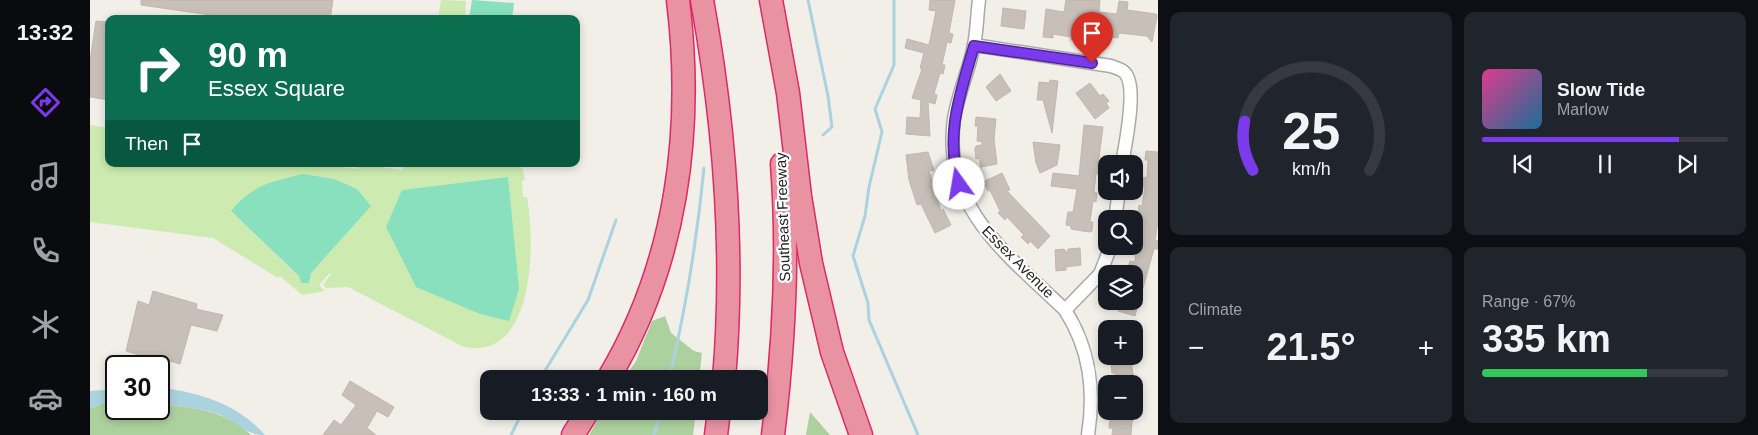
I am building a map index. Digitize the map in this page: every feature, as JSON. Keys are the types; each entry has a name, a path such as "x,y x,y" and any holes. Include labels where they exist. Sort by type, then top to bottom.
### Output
{"highway":[{"path":"613,370 632,332 656,272 676,190 681,157 685,89 678,0"},
{"path":"702,0 719,105 725,161 730,273 725,370"},
{"name":"Southeast Freeway","path":"761,0 775,96 786,212 784,329 774,435"},
{"path":"771,0 788,93 800,196 811,262 832,352 861,435"},
{"path":"716,435 718,420"}],"street":[{"name":"Essex Avenue","path":"979,0 974,46 958,97 953,127 952,151 959,184 966,202 982,227 1066,310 1076,330 1089,370 1093,398 1088,435"},
{"path":"974,46 1111,66 1124,72 1129,79 1131,94 1123,155"},
{"path":"1066,310 1100,274 1108,255"}],"green space":[{"path":"441,0 466,1 465,15 439,15"},
{"path":"472,0 514,3 512,15 470,15"},
{"path":"90,125 105,127 105,167 341,167 357,169 357,167 381,167 402,170 403,167 521,167 523,169 525,180 522,181 523,197 527,197 530,217 530,268 526,294 518,318 505,336 488,346 464,347 348,287 326,288 323,285 330,273 319,285 325,291 302,295 280,276 278,278 213,238 90,222","holes":["357,189 370,206 301,283 299,276 231,211"]},
{"path":"303,174 334,179 357,189 371,206 311,273 309,283 301,283 299,276 231,211 247,195 264,185"},
{"path":"508,177 519,289 509,321 480,314 416,287 386,227 402,190"},
{"path":"665,316 671,333 694,351 702,353 700,370 630,370 636,361 652,321"},
{"path":"105,404 105,420 170,420 170,406 208,411 231,420 251,435 90,435 90,408"},
{"path":"810,412 830,435 806,435"},
{"path":"598,420 695,420 693,435 589,435"}],"water":[{"path":"170,389 203,396 230,407 254,424 265,435 249,432 227,418 211,412 170,406"},
{"path":"105,390 105,404 90,408 90,391"}],"building":[{"path":"141,0 333,0 331,15 210,15 141,5"},
{"path":"930,0 955,0 949,33 953,34 951,43 947,42 942,65 945,65 943,74 940,73 934,94 937,95 935,104 928,102 930,136 906,134 907,117 920,118 921,100 912,98 922,69 920,68 924,53 905,48 907,39 929,45 936,11 929,10"},
{"path":"1066,0 1100,0 1099,12 1117,14 1119,1 1128,2 1127,10 1156,14 1152,42 1147,36 1119,33 1118,38 1109,37 1109,40 1081,38 1080,41 1071,40 1071,37 1053,34 1053,38 1043,37 1046,9 1064,12"},
{"path":"1003,8 1026,11 1024,29 1001,26"},
{"path":"96,21 105,22 105,99 90,97 90,60"},
{"path":"1000,74 1011,91 996,101 986,87"},
{"path":"1050,80 1058,81 1052,133 1043,100 1037,100 1039,82 1049,83"},
{"path":"1090,83 1100,96 1103,94 1109,101 1106,103 1109,108 1095,119 1076,93"},
{"path":"976,117 996,119 994,139 997,164 981,167 979,158 976,159 976,146 982,145 982,142 977,141 978,126 975,126"},
{"path":"1084,125 1103,127 1094,192 1097,193 1096,202 1093,201 1090,222 1093,222 1092,231 1089,232 1071,229 1071,226 1066,225 1068,212 1073,212 1077,189 1051,186 1053,173 1079,176"},
{"path":"1033,142 1060,145 1057,165 1040,173 1036,163"},
{"path":"1146,151 1158,152 1158,221 1155,240 1158,241 1158,249 1154,249 1143,288 1143,265 1128,265 1130,261 1135,262 1135,255 1143,255 1143,210 1138,210 1139,205 1142,206 1145,187 1143,187 1143,178 1147,177 1148,160 1145,160"},
{"path":"928,152 934,170 929,171 941,211 943,209 951,225 935,233 921,204 917,205 909,180 906,155"},
{"path":"1002,173 1010,190 1007,191 1050,236 1038,249 1030,241 1028,244 1021,237 1024,235 1007,217 1005,220 998,213 1000,211 990,190 988,191 983,182"},
{"path":"1080,248 1081,265 1066,267 1066,270 1056,271 1055,250 1064,249 1068,253 1068,249"},
{"path":"153,291 197,304 196,309 223,315 217,331 191,325 180,364 170,361 170,355 139,355 126,351 138,301 149,305"},
{"path":"1118,310 1137,310 1135,316"},
{"path":"1111,365 1132,365 1133,375 1115,375 1115,373 1112,373"},
{"path":"350,381 394,407 388,417 377,411 367,428 376,435 323,435 334,420 341,425 356,405 342,395"},
{"path":"1110,420 1132,420 1131,435 1112,435 1113,428 1109,428"}],"waterway":[{"path":"808,0 828,96 832,127 823,135"},
{"path":"894,0 894,65 875,109 882,132 869,187 865,216 853,256 868,303 869,320 918,435"},
{"path":"671,370 690,274 704,168"},
{"path":"545,370 588,300 616,220"},
{"path":"511,435 518,420"},
{"path":"654,435 658,420"}],"route":[{"path":"959,184 954,168 952,135 958,97 974,46 1092,63"}]}
